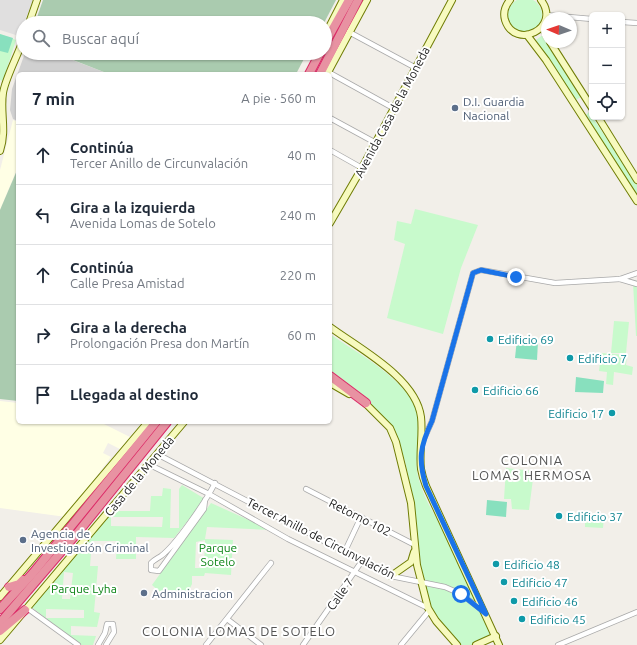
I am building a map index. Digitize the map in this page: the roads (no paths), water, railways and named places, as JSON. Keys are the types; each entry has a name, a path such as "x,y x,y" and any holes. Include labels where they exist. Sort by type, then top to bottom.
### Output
{"highway":[{"path":"332,30 349,0"},
{"path":"332,58 358,0"},
{"path":"310,72 316,60"},
{"path":"325,72 331,60"},
{"path":"334,382 366,403"},
{"path":"0,609 33,573 154,424"},
{"path":"0,623 79,531 164,424"},
{"path":"9,587 19,584 33,573"},
{"path":"0,630 26,609"}],"main road":[{"path":"31,16 37,0"},
{"path":"332,21 343,0"},
{"path":"326,72 367,0"},
{"name":"Avenida Casa de la Moneda","path":"332,220 395,109 452,0"},
{"path":"541,0 545,7 546,12"},
{"path":"507,1 504,16 508,25 517,33 527,35 536,32 541,28"},
{"path":"527,35 546,60 637,200"},
{"path":"554,48 589,103"},
{"path":"0,151 4,128 2,88 16,56"},
{"path":"578,109 589,105"},
{"path":"600,120 637,180"},
{"path":"332,328 398,376 405,384 418,406 422,441 421,468 426,486 500,645"},
{"path":"366,403 390,428 396,442 411,503 420,581 428,609 457,645"},
{"path":"0,597 46,540 146,424"},
{"name":"Casa de la Moneda","path":"0,640 182,424"},
{"path":"391,576 411,562 415,546"},
{"path":"476,645 496,636"}],"street":[{"path":"577,18 589,19"},
{"path":"625,22 637,23"},
{"path":"349,32 416,68"},
{"path":"332,77 395,109"},
{"path":"332,119 376,143"},
{"path":"332,151 362,168"},
{"path":"422,441 432,421 472,276 476,271 481,270 555,283 620,279 637,273"},
{"path":"620,279 637,284"},
{"name":"Tercer Anillo de Circunvalación","path":"157,454 391,576 438,584 461,594 486,614"},
{"name":"Tercer Anillo de Circunvalación","path":"148,464 209,494 288,538 428,609"},
{"path":"205,500 204,509 159,571 151,570 151,563 162,556 173,543 215,484"},
{"name":"Retorno 102","path":"306,489 415,546"},
{"path":"344,552 361,517"},
{"name":"Calle 7","path":"303,645 356,572 362,561"},
{"path":"206,645 271,563"},
{"path":"26,609 78,645"},
{"path":"401,645 428,609"},
{"path":"558,645 637,612"},
{"path":"227,619 261,645"},
{"path":"98,645 105,634 107,624 113,624 114,632 106,645"}],"place":[{"name":"D.I. Guardia Nacional","path":"455,108"},
{"name":"Edificio 69","path":"490,339"},
{"name":"Edificio 7","path":"570,358"},
{"name":"Edificio 66","path":"475,390"},
{"name":"Edificio 17","path":"612,413"},
{"name":"Edificio 37","path":"559,516"},
{"name":"Agencia de Investigación Criminal","path":"23,540"},
{"name":"Edificio 48","path":"496,564"},
{"name":"Edificio 47","path":"504,582"},
{"name":"Administracion","path":"144,593"},
{"name":"Edificio 46","path":"514,601"},
{"name":"Edificio 45","path":"522,619"}],"district":[{"name":"COLONIA LOMAS HERMOSA","path":"532,468"},
{"name":"COLONIA LOMAS DE SOTELO","path":"239,631"}],"park label":[{"name":"Parque Sotelo","path":"218,554"},
{"name":"Parque Lyha","path":"84,588"}]}
